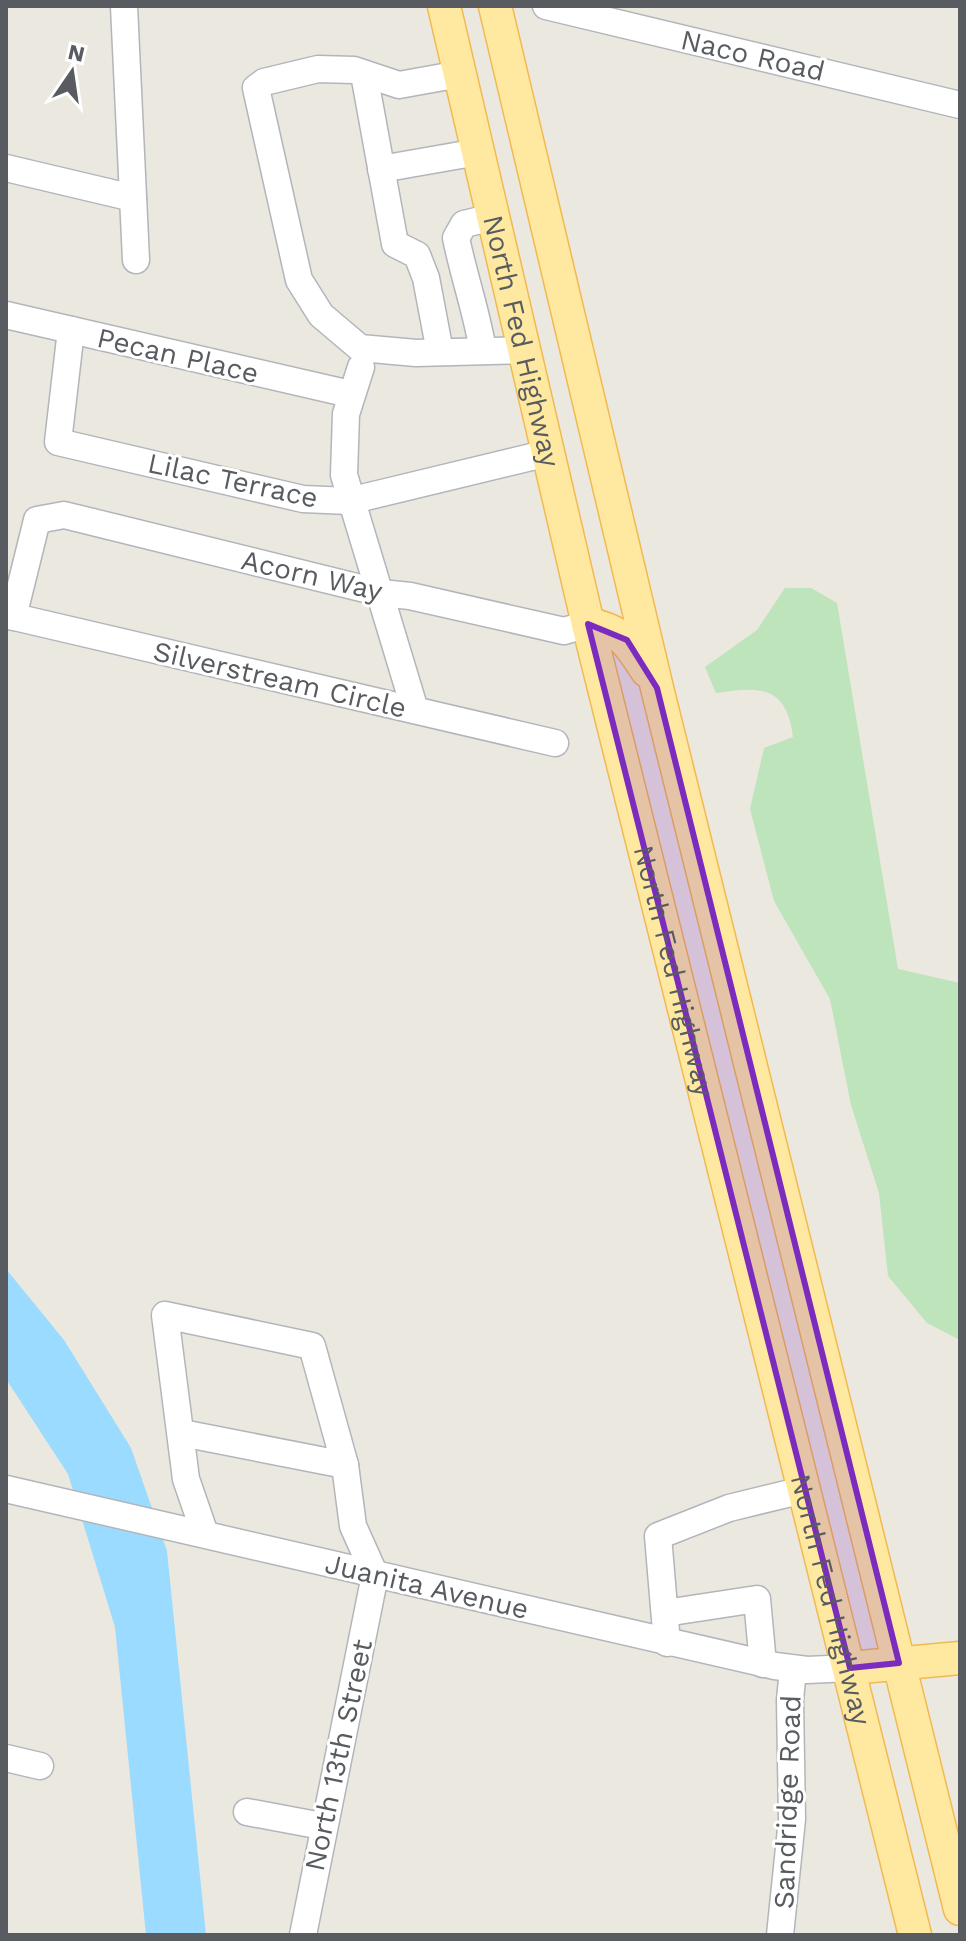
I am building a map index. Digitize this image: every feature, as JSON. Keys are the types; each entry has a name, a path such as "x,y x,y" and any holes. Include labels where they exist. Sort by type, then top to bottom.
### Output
{"main road":[{"name":"North Fed Highway","path":"444,6 588,624 915,1935"},
{"name":"North Fed Highway","path":"495,6 657,688 960,1909"},
{"path":"588,624 612,629 627,640 657,688"},
{"path":"850,1668 960,1658"}],"street":[{"path":"124,6 136,260"},
{"name":"Naco Road","path":"546,6 960,105"},
{"path":"460,74 399,85 364,74 318,69 264,82 256,88 299,280 321,315 360,348 440,352 524,350"},
{"path":"364,74 395,244 417,255 426,278 440,352"},
{"path":"381,169 478,152"},
{"path":"6,168 133,198"},
{"path":"483,351 456,238 464,224 493,217"},
{"name":"Pecan Place","path":"6,315 350,394"},
{"name":"Lilac Terrace","path":"71,330 58,442 303,499 349,501 548,453"},
{"path":"361,367 350,394 344,452 349,501 381,593 415,710"},
{"name":"Acorn Way","path":"10,616 37,520 64,515 381,593 410,596 564,631 588,624"},
{"name":"Silverstream Circle","path":"10,616 555,743"},
{"path":"205,1534 186,1479 165,1315 312,1346 345,1465 353,1526 375,1575"},
{"path":"182,1433 345,1465"},
{"name":"Juanita Avenue","path":"6,1489 763,1664 793,1669 850,1668"},
{"path":"667,1643 658,1536 729,1508 803,1490"},
{"name":"North 13th Street","path":"303,1935 322,1826 375,1575"},
{"path":"665,1613 757,1599 763,1664"},
{"name":"Sandridge Road","path":"780,1935 792,1819 790,1700 793,1669"},
{"path":"6,1758 40,1766"},
{"path":"247,1812 322,1826"}],"highlighted area":[{"path":"588,624 627,640 657,688 899,1663 850,1668"}],"green space":[{"path":"785,588 811,588 837,603 898,969 960,983 960,1340 927,1323 888,1276 879,1193 851,1105 830,999 774,901 750,809 764,748 793,737 790,720 778,699 769,693 746,690 716,693 705,667 757,630"}],"water":[{"path":"6,1269 64,1340 131,1448 167,1551 206,1935 146,1935 115,1627 68,1474 6,1379"}]}
